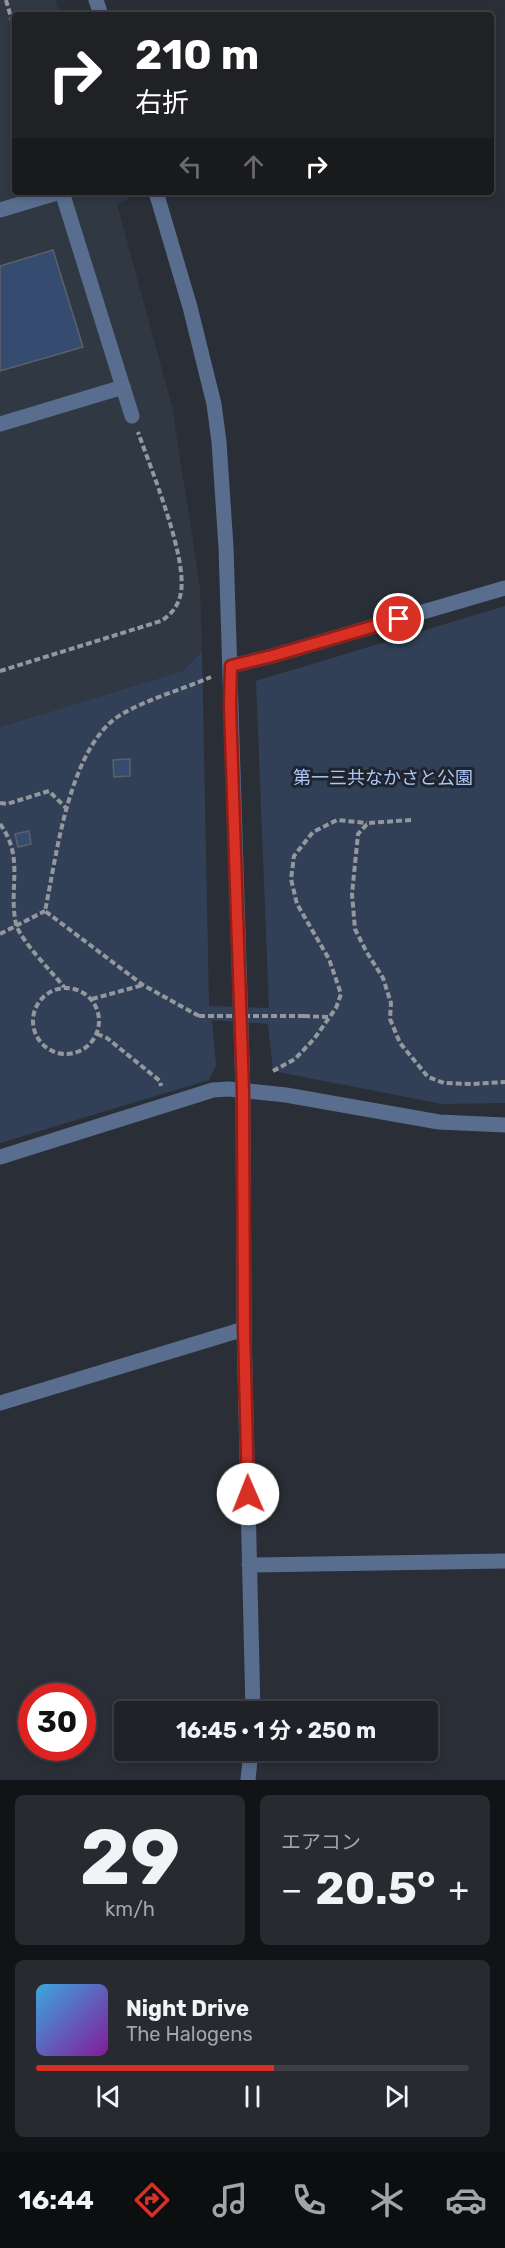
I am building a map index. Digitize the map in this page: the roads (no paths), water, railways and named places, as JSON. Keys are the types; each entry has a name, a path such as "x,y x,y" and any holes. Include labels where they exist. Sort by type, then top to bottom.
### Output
{"street":[{"path":"0,210 51,195"},
{"path":"62,195 132,416"},
{"path":"157,195 190,307 214,404 219,442 226,547 243,1092 244,1329 253,1701"},
{"path":"0,424 123,387"},
{"path":"231,666 505,588"},
{"path":"0,1157 213,1090 229,1089 286,1095 439,1122 505,1125"},
{"path":"0,1403 244,1329"},
{"path":"249,1565 505,1561"},
{"path":"248,1780 250,1761"}],"park label":[{"name":"第一三共なかさと公園","path":"383,778"}]}
